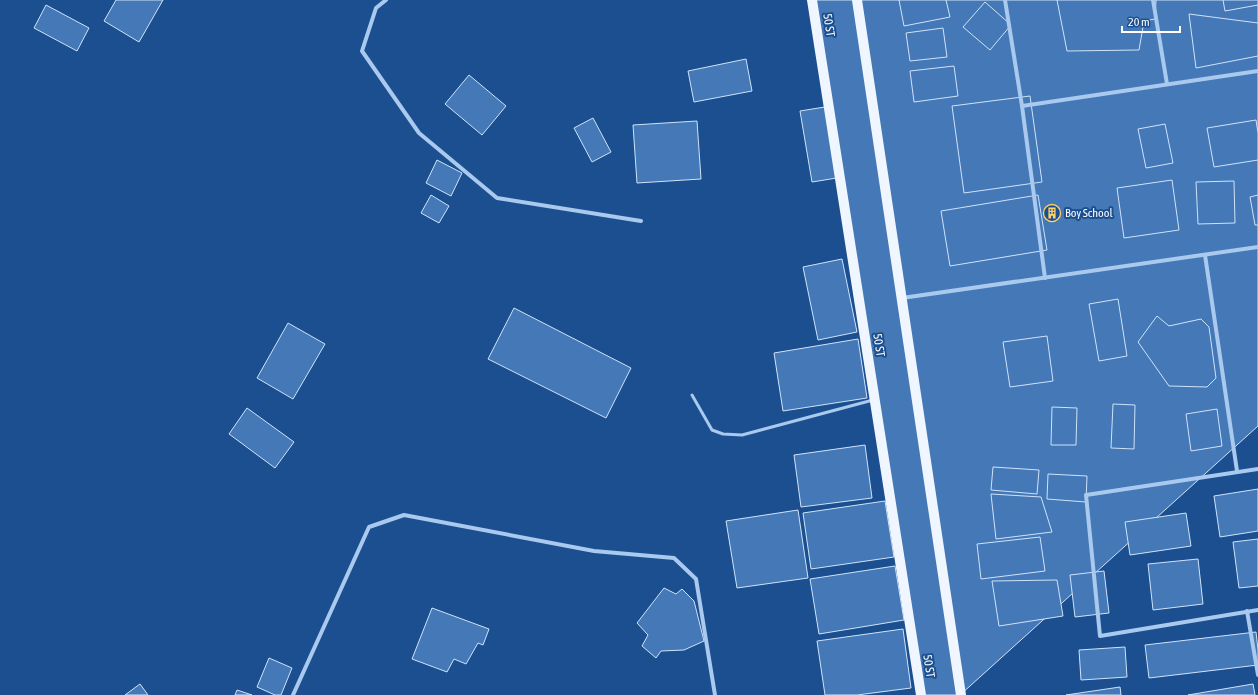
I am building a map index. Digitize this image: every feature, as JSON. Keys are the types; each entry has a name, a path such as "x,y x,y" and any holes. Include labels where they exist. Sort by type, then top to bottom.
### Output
{"main road":[{"name":"50 ST","path":"812,0 921,695"},
{"path":"857,0 961,695"}],"street":[{"path":"386,0 376,8 362,51 419,133 497,198 641,221"},
{"path":"1005,0 1022,106 1045,278"},
{"path":"1153,0 1167,84"},
{"path":"1022,106 1258,71"},
{"path":"902,298 1258,247"},
{"path":"1205,255 1237,471"},
{"path":"1258,469 1086,495 1100,636 1258,610"},
{"path":"293,695 369,527 404,515 594,551 674,558 696,579 715,695"},
{"path":"1247,611 1258,675"}],"lane":[{"path":"692,395 712,430 724,434 742,435 875,399"}],"building":[{"path":"116,0 163,0 139,42 104,21"},
{"name":"Boy School","path":"812,0 1258,0 1258,426 960,695 921,695"},
{"path":"899,0 946,0 950,17 904,26"},
{"path":"1057,0 1156,0 1155,19 1144,21 1139,50 1067,51"},
{"path":"1223,0 1258,0 1258,5 1225,11"},
{"path":"985,2 1011,25 990,50 963,27"},
{"path":"46,5 89,28 77,51 34,28"},
{"path":"1189,14 1258,23 1258,56 1196,68"},
{"path":"943,28 947,57 910,61 906,33"},
{"path":"746,59 752,91 694,102 688,71"},
{"path":"954,66 958,96 914,102 910,71"},
{"path":"469,75 506,106 482,135 445,104"},
{"path":"1030,96 1042,182 964,193 952,106"},
{"path":"831,106 843,177 812,182 800,111"},
{"path":"593,118 611,152 592,162 574,128"},
{"path":"1256,120 1258,133 1258,160 1214,167 1207,128"},
{"path":"697,121 701,179 637,183 633,125"},
{"path":"1165,124 1173,163 1146,168 1138,129"},
{"path":"437,160 462,173 451,196 426,183"},
{"path":"1172,180 1179,230 1124,238 1117,188"},
{"path":"1234,181 1235,223 1198,224 1196,182"},
{"path":"431,195 449,206 439,223 421,213"},
{"path":"1038,195 1047,250 950,266 941,211"},
{"path":"1258,195 1258,225 1255,225 1250,197"},
{"path":"842,259 857,332 818,340 803,267"},
{"path":"1118,299 1127,356 1099,361 1089,304"},
{"path":"514,308 631,368 606,418 488,359"},
{"path":"1157,316 1169,326 1201,319 1209,327 1216,378 1207,387 1169,386 1138,342"},
{"path":"288,323 325,344 293,399 257,378"},
{"path":"1047,336 1053,381 1010,387 1003,342"},
{"path":"858,339 867,398 783,411 774,353"},
{"path":"1113,404 1135,405 1134,449 1111,448"},
{"path":"1052,407 1077,408 1076,445 1051,445"},
{"path":"247,408 294,442 275,468 229,434"},
{"path":"1217,409 1222,446 1191,451 1186,414"},
{"path":"865,445 872,498 801,507 794,455"},
{"path":"993,467 1039,470 1037,494 991,490"},
{"path":"1048,474 1087,476 1086,502 1047,499"},
{"path":"1258,489 1258,531 1220,537 1214,496"},
{"path":"991,494 1041,497 1052,532 996,539"},
{"path":"885,501 894,557 811,569 803,513"},
{"path":"798,510 808,578 737,588 726,521"},
{"path":"1186,513 1191,546 1130,555 1125,522"},
{"path":"1040,537 1045,571 981,579 977,544"},
{"path":"1258,539 1258,586 1239,588 1233,542"},
{"path":"1198,559 1203,604 1153,610 1148,564"},
{"path":"895,566 904,620 819,634 810,579"},
{"path":"1104,571 1109,613 1075,617 1070,575"},
{"path":"1057,580 1063,616 999,626 992,581"},
{"path":"664,588 676,594 682,589 694,601 704,641 684,650 661,651 656,658 642,646 648,635 637,623"},
{"path":"432,608 489,629 483,645 478,643 466,664 454,659 447,672 412,659"},
{"path":"903,629 911,688 857,695 825,695 817,641"},
{"path":"1256,632 1258,665 1149,678 1145,645"},
{"path":"1125,647 1127,677 1081,680 1079,650"},
{"path":"269,658 292,668 281,695 275,695 257,687"},
{"path":"140,684 148,695 125,695"},
{"path":"1253,684 1255,695 1188,695"},
{"path":"1120,687 1121,695 1066,695"},
{"path":"237,690 252,695 235,695"}],"place":[{"name":"Boy School","path":"1052,213"}]}
